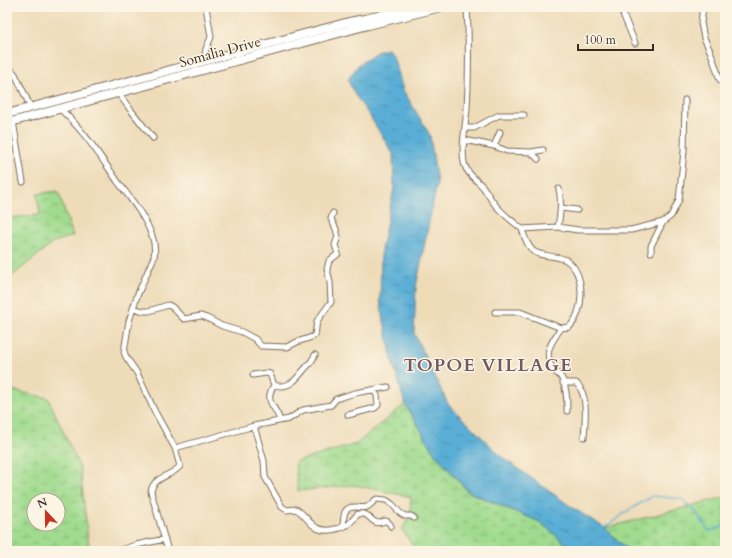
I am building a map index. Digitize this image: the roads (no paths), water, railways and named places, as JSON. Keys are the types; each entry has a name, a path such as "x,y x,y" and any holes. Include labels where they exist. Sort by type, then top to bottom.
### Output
{"main road":[{"name":"Somalia Drive","path":"7,114 348,22 416,7"},
{"name":"Somalia Drive","path":"10,122 440,7"}],"street":[{"path":"204,61 207,46 211,37 206,7"},
{"path":"467,7 469,54 464,163 468,171 504,215 522,228 558,227 578,230 631,230 663,222 671,216 679,200 684,151 685,100"},
{"path":"620,7 635,43"},
{"path":"703,7 701,23 704,38 711,53 720,80"},
{"path":"7,66 15,74 31,108"},
{"path":"118,93 153,138"},
{"path":"59,108 78,126 100,155 133,202 152,236 155,251 154,257 129,321 124,352 126,358 137,373 155,412 175,448 180,466 178,469 162,477 151,488 168,551"},
{"path":"465,128 474,128 499,115 524,115"},
{"path":"10,122 23,182"},
{"path":"494,146 500,132"},
{"path":"464,140 494,146 507,151 531,152 543,150"},
{"path":"531,152 538,159"},
{"path":"558,227 562,208 559,189"},
{"path":"562,208 577,210"},
{"path":"134,308 149,311 168,306 172,307 184,319 201,316 207,318 222,326 242,332 255,339 261,346 283,348 312,337 315,335 317,321 331,302 330,282 327,269 329,261 338,254 335,245 338,237 331,219 333,213"},
{"path":"651,252 651,246 663,222"},
{"path":"495,312 520,312 561,328 572,325 579,311 581,302 578,279 570,264 558,257 539,254 532,250 524,236 522,228"},
{"path":"561,328 548,347 548,356 555,372 561,377 566,396 567,411"},
{"path":"274,385 282,387 292,383 309,365 315,355"},
{"path":"253,375 266,373 270,374 274,385 269,396 270,401 272,407 279,415 280,421"},
{"path":"563,383 576,383 581,387 585,399 584,437"},
{"path":"175,448 254,426 289,419 303,410 328,406 339,398 388,387"},
{"path":"348,415 375,408 378,405 379,401 377,395 373,390"},
{"path":"254,426 264,461 265,477 282,507 287,510 296,508 302,512 319,530 326,531 348,525 358,514 369,516 377,523 386,521 389,522 392,526"},
{"path":"343,527 344,512 346,509 353,507 365,508 370,506 377,499 386,500 400,513 414,518"},
{"path":"117,551 136,545 165,539"}],"water":[{"path":"388,49 393,56 403,90 430,135 437,183 416,287 414,333 448,404 502,457 573,508 605,528 629,551 574,551 540,522 469,492 436,455 405,404 392,360 380,301 381,249 394,188 393,154 355,95 348,80 359,64 376,52"}],"waterway":[{"path":"603,529 629,510 653,496 682,499 696,512 709,531 723,527 725,523"}],"district":[{"name":"TOPOE VILLAGE","path":"488,365"}]}
